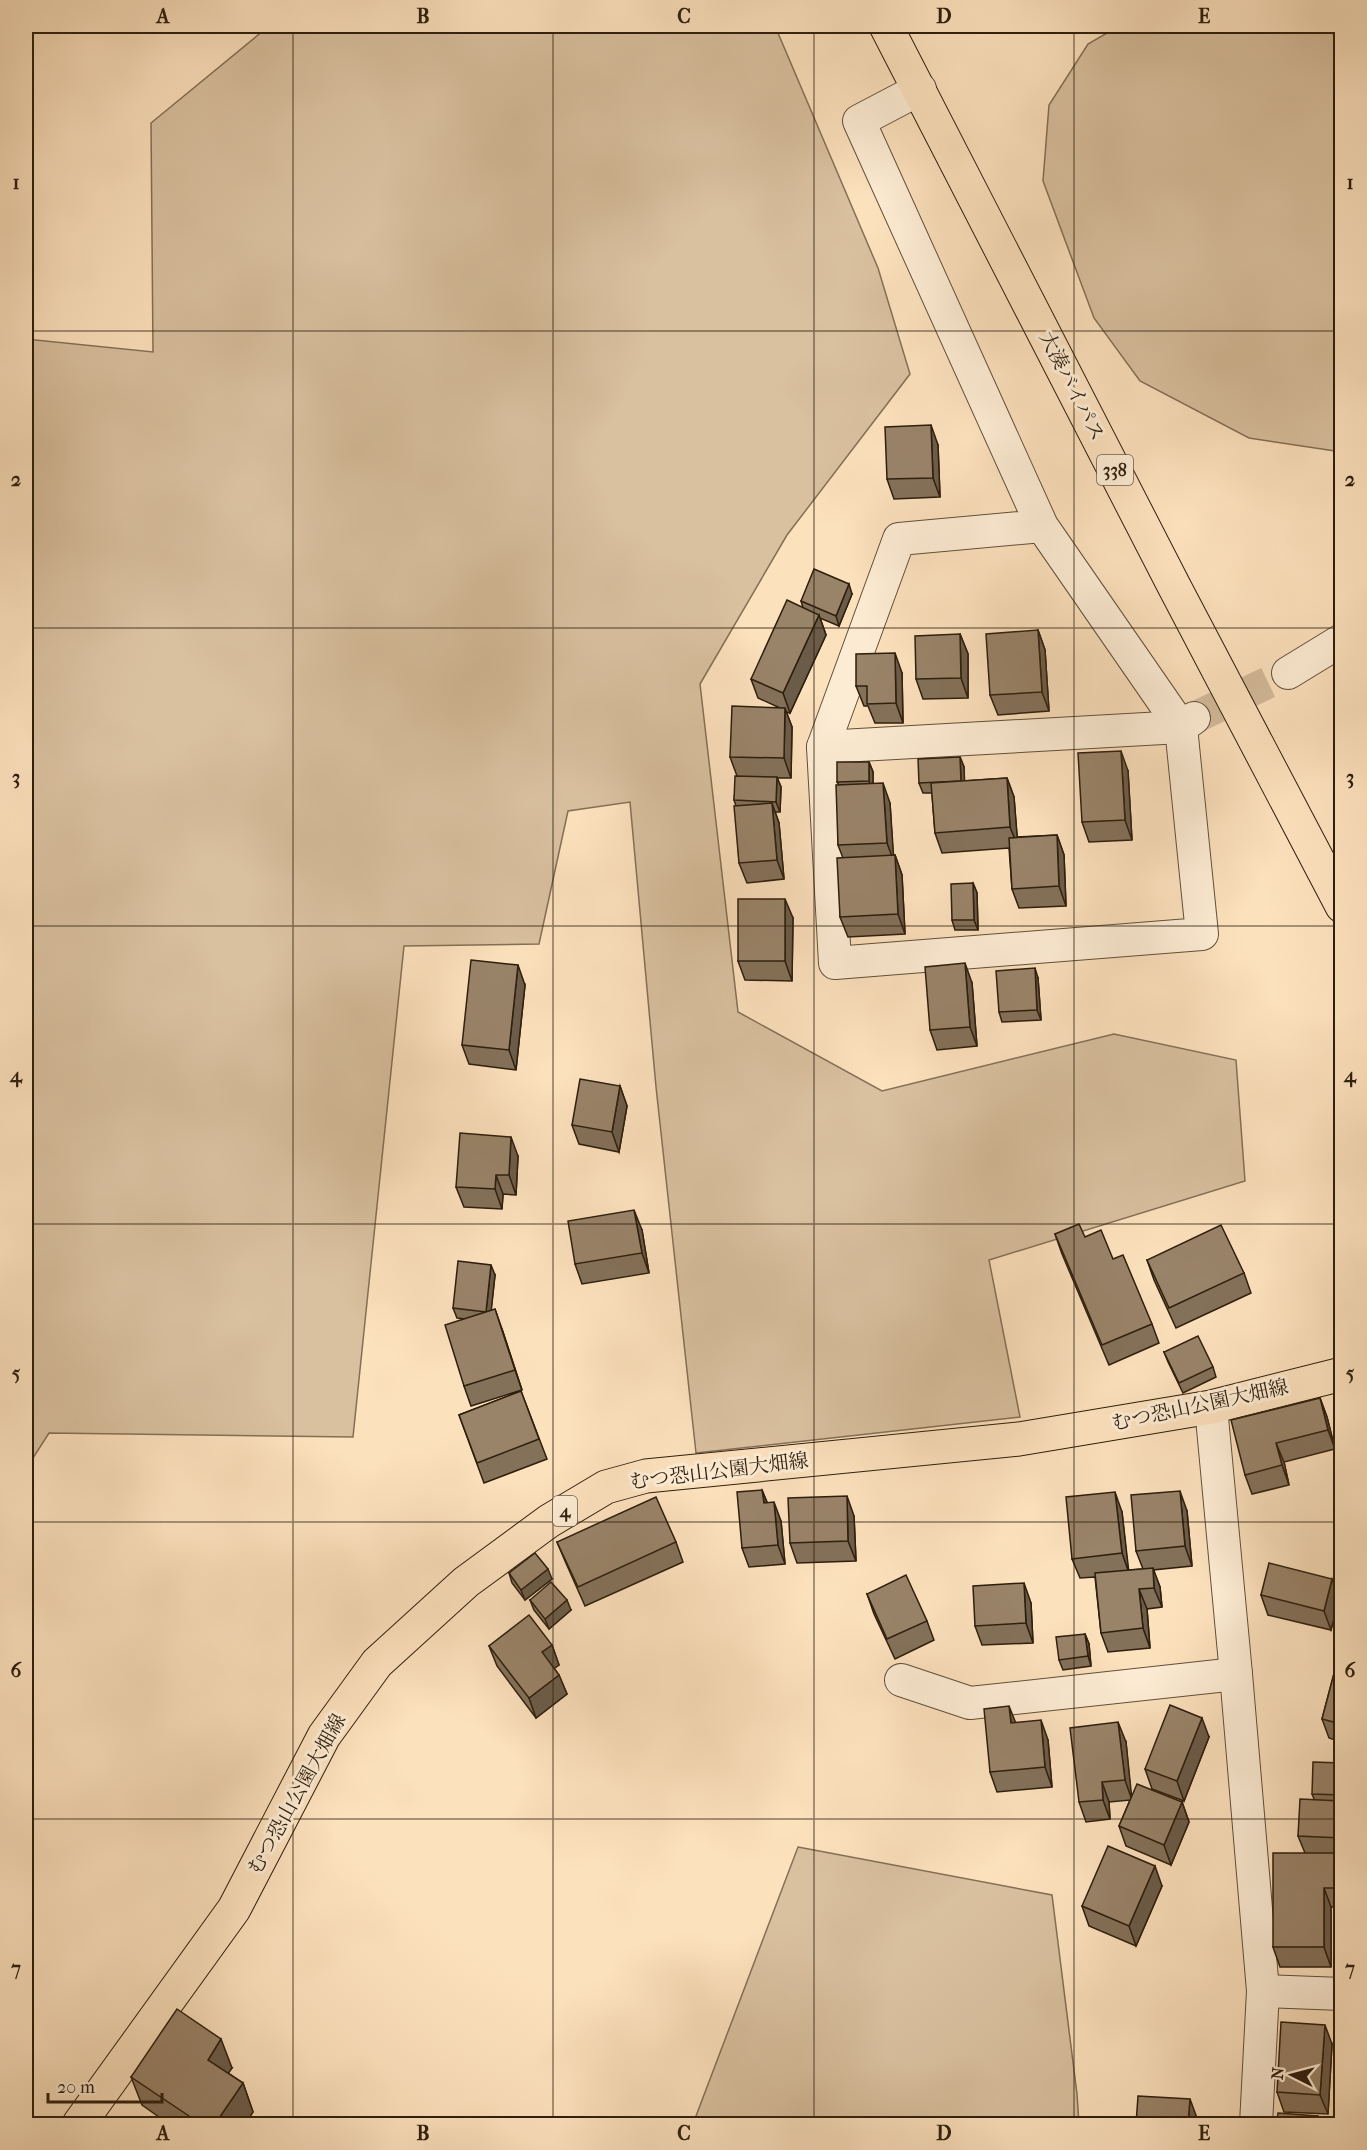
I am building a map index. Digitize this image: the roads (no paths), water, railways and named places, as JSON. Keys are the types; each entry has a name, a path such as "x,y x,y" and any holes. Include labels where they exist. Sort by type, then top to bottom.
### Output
{"main road":[{"name":"大湊バイパス","path":"888,29 1341,906"},
{"name":"むつ恐山公園大畑線","path":"79,2124 234,1909 324,1736 377,1663 466,1582 549,1521 606,1487 646,1476 1019,1439 1211,1407 1341,1374"}],"street":[{"path":"920,89 859,121 1042,526 1188,722 1202,934 835,963 823,747 899,539 1042,526"},
{"path":"1288,673 1341,640"},
{"path":"823,747 1188,722"},
{"path":"1211,1407 1263,1991 1256,2124"},
{"path":"901,1680 970,1703 1236,1674"},
{"path":"1263,1991 1341,1994"}],"tunnel":[{"path":"1196,717 1288,673"}]}
